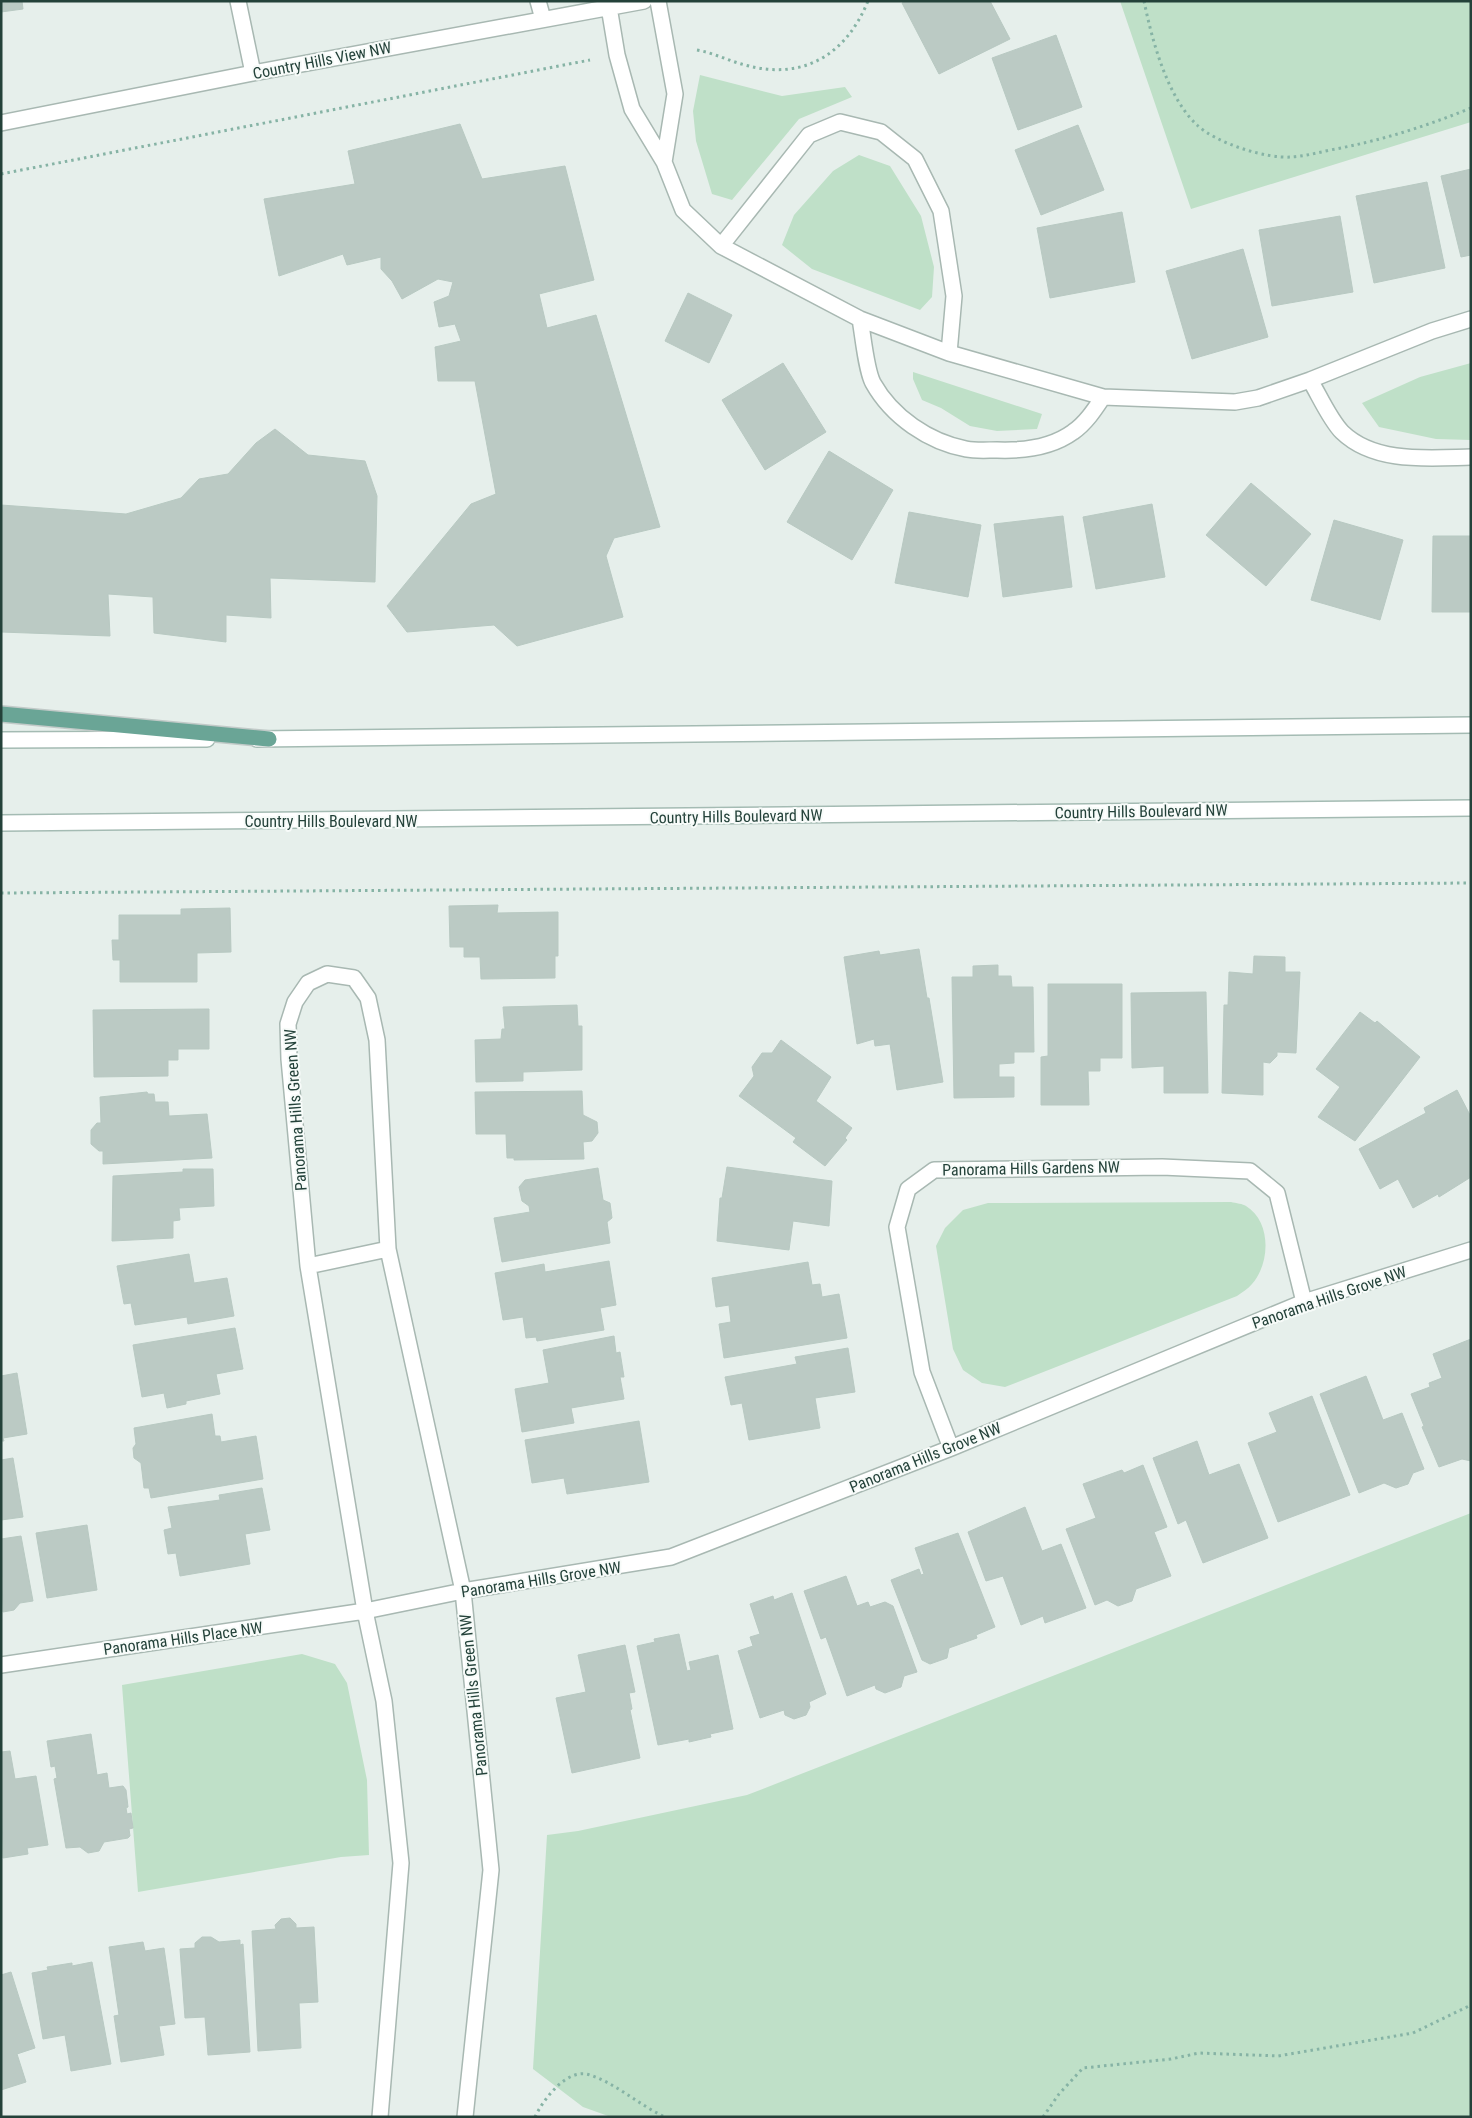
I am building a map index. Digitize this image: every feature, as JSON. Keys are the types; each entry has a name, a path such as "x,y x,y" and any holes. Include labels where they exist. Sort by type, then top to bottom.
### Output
{"main road":[{"path":"1,714 269,738"}],"street":[{"path":"238,1 253,73"},
{"path":"538,1 543,19"},
{"name":"Country Hills View NW","path":"1,123 253,73 644,1"},
{"path":"658,1 675,94 664,162"},
{"path":"609,7 617,55 632,110 664,162 683,210 721,246 860,319 949,353 1103,397 1235,402 1258,398 1310,380 1432,331 1471,319"},
{"path":"721,246 809,135 840,122 881,132 915,159 940,211 954,296 949,353"},
{"path":"860,319 872,381 889,406 914,427 935,440 967,450 1024,451 1050,443 1074,431 1103,397"},
{"path":"1310,380 1342,432 1364,448 1407,458 1471,457"},
{"path":"1,740 1471,725"},
{"name":"Country Hills Boulevard NW","path":"1,823 1471,808"},
{"name":"Panorama Hills Green NW","path":"380,2117 401,1864 384,1702 365,1611 308,1266 289,1059 288,1024 296,1002 308,983 327,974 354,978 368,998 377,1040 388,1249 463,1591 491,1870 465,2117"},
{"name":"Panorama Hills Gardens NW","path":"951,1448 922,1372 897,1227 908,1189 934,1170 1162,1167 1250,1171 1278,1193 1304,1302"},
{"path":"308,1266 388,1249"},
{"name":"Panorama Hills Grove NW","path":"365,1611 463,1591 671,1557 951,1448 1304,1302 1471,1250"},
{"name":"Panorama Hills Place NW","path":"1,1665 365,1611"}],"path":[{"path":"666,46 707,52 745,65 770,70 800,68 822,60 845,41 860,20 868,1"},
{"path":"1144,1 1153,44 1176,96 1197,125 1237,148 1291,158 1420,129 1471,108"},
{"path":"1,174 617,55"},
{"path":"1,893 1471,883"},
{"path":"1043,2117 1059,2094 1083,2068 1171,2059 1199,2053 1278,2056 1413,2033 1471,2005"},
{"path":"535,2117 542,2103 557,2086 573,2076 588,2074 665,2117"}],"green space":[{"path":"1120,1 1471,1 1471,122 1191,209"},
{"path":"700,75 782,96 845,87 852,97 799,119 732,200 712,194 696,141 693,111"},
{"path":"859,155 890,166 921,216 934,267 932,297 920,310 812,269 782,245 794,215 833,171"},
{"path":"1471,363 1471,440 1436,439 1379,427 1362,403 1420,377"},
{"path":"913,372 1042,414 1037,429 997,431 970,426 941,408 922,400 913,379"},
{"path":"1231,1202 1245,1205 1254,1213 1264,1232 1266,1244 1265,1255 1258,1276 1250,1286 1237,1296 1005,1387 982,1383 963,1370 953,1349 936,1246 945,1228 963,1210 988,1203"},
{"path":"1471,1513 1471,2117 611,2117 583,2107 533,2069 547,1835 578,1831 747,1795"},
{"path":"302,1654 335,1664 347,1683 367,1780 369,1855 341,1857 138,1892 122,1685"}],"building":[{"path":"1,1 22,1 23,9 1,12"},
{"path":"906,1 990,1 1010,39 939,74 902,3"},
{"path":"1056,35 1082,107 1018,130 992,58"},
{"path":"460,124 482,179 565,166 594,280 539,294 547,328 596,315 660,527 614,538 606,556 623,617 517,646 494,625 407,632 387,606 471,504 496,494 475,381 438,381 435,347 461,341 455,324 439,327 434,302 449,296 453,282 438,279 402,299 392,281 381,269 381,257 347,265 343,254 279,276 264,199 355,184 348,151"},
{"path":"1078,125 1104,190 1041,215 1015,150"},
{"path":"1471,169 1471,255 1461,257 1441,176"},
{"path":"1427,182 1445,268 1374,283 1356,196"},
{"path":"1122,212 1135,282 1050,298 1037,228"},
{"path":"1340,216 1353,292 1272,306 1259,230"},
{"path":"1243,249 1268,337 1192,359 1166,271"},
{"path":"688,293 732,315 709,363 665,341"},
{"path":"783,363 826,432 765,470 722,400"},
{"path":"275,429 308,455 365,461 377,496 375,582 270,578 271,618 226,615 226,642 154,633 153,597 108,594 110,636 1,632 1,505 126,514 181,498 199,479 228,474 256,443"},
{"path":"829,451 893,490 852,560 787,522"},
{"path":"1251,483 1311,534 1266,586 1206,535"},
{"path":"1152,504 1165,577 1096,589 1083,517"},
{"path":"909,512 981,525 968,597 895,583"},
{"path":"1063,516 1072,587 1003,597 994,524"},
{"path":"1334,520 1403,540 1380,620 1311,600"},
{"path":"1433,536 1471,536 1471,612 1432,612"},
{"path":"498,905 497,913 558,912 558,956 555,956 555,978 481,979 480,957 464,957 464,947 450,947 449,906"},
{"path":"230,908 231,952 197,953 197,982 120,982 120,960 113,960 112,940 119,940 119,915 181,915 181,909"},
{"path":"919,949 943,1082 897,1090 890,1044 875,1046 874,1039 857,1044 844,957 879,951 880,955"},
{"path":"1254,956 1285,957 1285,972 1300,972 1296,1053 1277,1052 1277,1056 1270,1063 1263,1062 1263,1095 1222,1093 1224,1005 1228,1005 1229,972 1253,974"},
{"path":"998,965 998,976 1011,976 1012,987 1033,987 1034,1052 1014,1052 1014,1063 999,1064 999,1077 1014,1077 1014,1097 954,1098 952,977 973,977 973,966"},
{"path":"1048,984 1122,984 1122,1058 1100,1058 1100,1071 1088,1071 1089,1105 1041,1105 1041,1057 1048,1056"},
{"path":"1206,992 1208,1093 1164,1093 1164,1066 1132,1068 1131,993"},
{"path":"577,1005 578,1026 582,1026 582,1070 523,1072 523,1081 476,1082 475,1040 501,1039 502,1029 505,1029 503,1007"},
{"path":"209,1009 209,1049 178,1049 178,1060 168,1060 168,1076 94,1077 93,1010"},
{"path":"1360,1012 1375,1023 1377,1021 1420,1057 1355,1141 1318,1117 1340,1087 1316,1069"},
{"path":"781,1040 831,1077 816,1101 852,1128 845,1138 847,1140 825,1166 793,1142 796,1138 739,1096 754,1076 752,1067 762,1053 772,1053"},
{"path":"1457,1090 1471,1117 1471,1177 1439,1197 1438,1194 1413,1208 1398,1179 1380,1189 1359,1149 1426,1113 1424,1108"},
{"path":"582,1091 583,1115 597,1122 598,1133 592,1141 583,1142 584,1159 514,1160 514,1158 507,1158 506,1134 476,1134 475,1092"},
{"path":"147,1092 148,1094 154,1094 155,1102 168,1102 169,1116 207,1114 212,1158 103,1164 103,1151 99,1151 91,1144 91,1130 97,1123 101,1123 100,1097"},
{"path":"727,1167 832,1181 829,1226 793,1221 789,1250 717,1241 720,1198 722,1198"},
{"path":"598,1168 603,1200 610,1203 612,1218 607,1222 610,1243 502,1262 494,1218 530,1212 529,1206 522,1201 519,1187 525,1180"},
{"path":"183,1169 213,1169 214,1206 179,1208 180,1220 173,1221 173,1238 112,1241 113,1176 183,1172"},
{"path":"189,1254 194,1283 227,1278 234,1316 188,1324 187,1317 135,1325 131,1303 124,1304 117,1266"},
{"path":"609,1261 616,1305 600,1308 604,1330 537,1341 536,1337 526,1338 523,1317 503,1320 495,1273 544,1264 545,1272"},
{"path":"808,1262 812,1285 820,1284 822,1297 839,1294 847,1338 724,1358 719,1324 731,1322 729,1305 716,1307 712,1278"},
{"path":"235,1328 243,1369 216,1374 220,1394 186,1401 186,1404 167,1408 164,1393 142,1397 133,1345"},
{"path":"614,1336 616,1353 620,1352 624,1377 620,1377 624,1399 571,1408 574,1423 522,1432 515,1389 549,1383 543,1350"},
{"path":"1471,1339 1471,1461 1462,1459 1439,1467 1422,1427 1424,1426 1411,1394 1430,1387 1429,1383 1442,1378 1433,1354"},
{"path":"848,1348 855,1392 815,1398 820,1428 749,1440 742,1403 731,1405 725,1377 797,1364 795,1357"},
{"path":"17,1373 27,1434 3,1438 4,1441 1,1441 1,1376"},
{"path":"1366,1376 1383,1420 1402,1413 1424,1469 1413,1473 1408,1484 1396,1488 1384,1483 1359,1493 1320,1394"},
{"path":"1312,1396 1350,1495 1278,1522 1248,1443 1277,1432 1269,1413"},
{"path":"212,1414 215,1436 220,1436 221,1442 256,1436 263,1479 151,1498 149,1488 144,1488 141,1463 134,1458 133,1448 136,1444 134,1428"},
{"path":"639,1421 649,1482 567,1494 564,1478 532,1483 525,1440"},
{"path":"1197,1441 1209,1475 1239,1464 1268,1538 1203,1563 1186,1520 1178,1524 1153,1458"},
{"path":"13,1458 23,1517 1,1520 1,1460"},
{"path":"1143,1465 1167,1527 1154,1532 1171,1576 1136,1589 1132,1601 1118,1606 1107,1600 1095,1605 1066,1529 1096,1518 1083,1484 1122,1470 1124,1473"},
{"path":"262,1488 270,1530 245,1534 250,1564 180,1576 176,1553 168,1554 164,1530 172,1528 168,1507 220,1500 219,1495"},
{"path":"1025,1507 1042,1551 1061,1544 1086,1608 1045,1623 1043,1616 1021,1625 1003,1576 986,1581 968,1532"},
{"path":"87,1525 97,1590 47,1598 36,1533"},
{"path":"958,1533 995,1627 976,1635 977,1638 949,1648 947,1658 930,1664 922,1660 891,1580 919,1569 921,1575 924,1574 915,1548"},
{"path":"21,1536 33,1601 20,1603 14,1610 3,1612 1,1539"},
{"path":"846,1576 857,1606 868,1602 870,1607 885,1602 893,1606 917,1672 904,1676 901,1687 885,1693 876,1689 875,1685 847,1696 826,1637 821,1639 804,1591"},
{"path":"792,1593 826,1694 809,1702 810,1707 806,1715 794,1719 785,1715 784,1710 760,1718 738,1651 753,1646 750,1637 760,1634 750,1604 773,1596 774,1600"},
{"path":"679,1634 687,1671 691,1670 689,1662 718,1655 733,1729 710,1734 711,1737 689,1742 689,1739 658,1745 637,1646 655,1642 654,1639"},
{"path":"625,1645 635,1692 629,1693 632,1709 630,1710 640,1758 572,1773 556,1698 586,1692 578,1655"},
{"path":"91,1734 97,1775 107,1773 109,1788 123,1786 126,1790 127,1814 131,1813 133,1828 129,1829 130,1836 128,1838 104,1842 99,1851 88,1853 80,1847 66,1848 54,1779 57,1778 55,1766 51,1767 47,1741"},
{"path":"10,1751 15,1779 36,1776 48,1845 27,1848 28,1854 3,1858 1,1752"},
{"path":"290,1918 296,1924 296,1928 314,1927 318,2002 299,2003 301,2048 258,2051 252,1931 276,1929 275,1925 281,1919"},
{"path":"202,1937 211,1937 219,1942 240,1940 240,1945 243,1944 250,2052 208,2055 205,2017 185,2018 180,1949 195,1948 195,1943"},
{"path":"143,1942 145,1951 164,1948 175,2024 159,2026 164,2055 121,2062 114,2016 119,2015 109,1947"},
{"path":"92,1962 111,2064 71,2071 65,2035 43,2039 32,1973 48,1970 47,1967 72,1963 72,1966"},
{"path":"11,1972 35,2048 17,2054 26,2082 1,2090 1,1975"}]}
